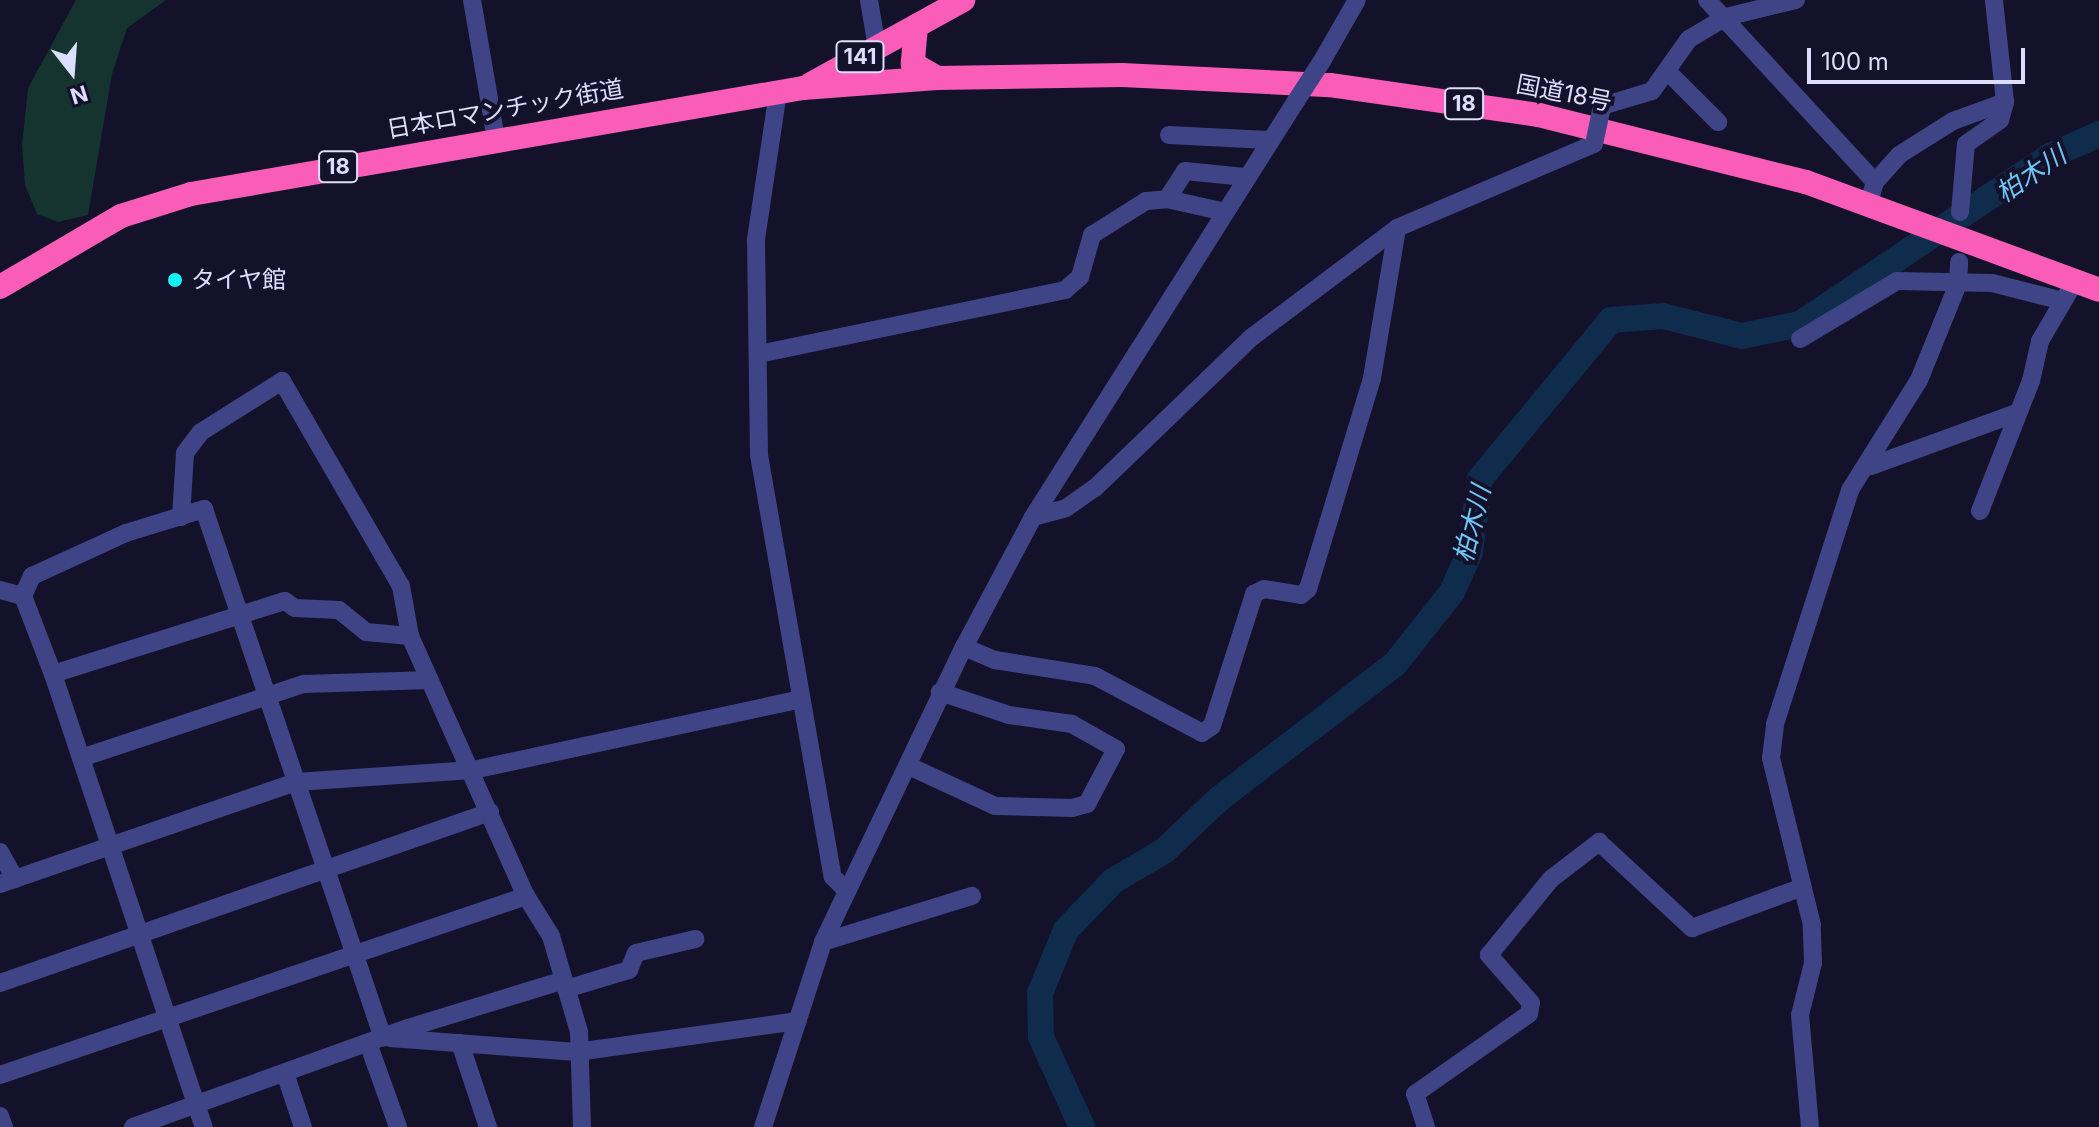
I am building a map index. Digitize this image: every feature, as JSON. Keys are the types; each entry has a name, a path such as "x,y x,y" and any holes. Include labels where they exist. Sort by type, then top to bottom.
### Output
{"highway":[{"name":"141","path":"803,88 877,48 928,13 963,0"},
{"path":"928,13 913,64 937,78"},
{"name":"国道18号","path":"803,88 937,78 1122,75 1330,85 1554,118 1671,144 1868,205 2070,291 2099,290"},
{"name":"日本ロマンチック街道","path":"0,287 121,216 191,194 803,88"}],"street":[{"path":"472,0 496,139"},
{"path":"869,0 877,48"},
{"path":"763,1127 823,942 909,766 940,692 1033,517 1268,140 1322,61 1357,0"},
{"path":"1707,0 1726,17 1875,182"},
{"path":"1033,517 1066,508 1095,488 1252,337 1397,228 1594,144 1602,106 1652,91 1689,39 1726,17 1796,0"},
{"path":"1960,212 1966,144 2000,120 2005,102 1994,0"},
{"path":"1668,72 1718,122"},
{"path":"778,92 756,240 759,455 798,700 833,877 846,890"},
{"path":"1868,205 1875,182 1899,155 1953,121 2005,102"},
{"path":"1169,135 1268,140"},
{"path":"1167,199 1185,171 1245,177"},
{"path":"759,354 1065,290 1080,277 1092,235 1146,201 1167,199 1225,212"},
{"path":"964,647 995,660 1095,676 1202,733 1212,726 1254,594 1264,589 1301,595 1308,589 1372,378 1397,228"},
{"path":"1810,1127 1800,1015 1813,963 1812,925 1800,888 1771,758 1775,724 1850,490 1867,470 1919,380 1958,284 1959,262"},
{"path":"1800,339 1897,281 1992,283 2070,291 2040,341 2031,381 2014,414 1980,511"},
{"path":"181,517 185,453 201,432 282,381 401,586 410,636 473,770 526,896 551,936 579,1032 577,1052 582,1127"},
{"path":"1867,470 1883,458 2014,414"},
{"path":"204,1127 53,674 23,596 32,576 204,509 354,955 398,1127"},
{"path":"0,590 23,596"},
{"path":"53,674 238,613 285,601 295,608 339,610 366,632 410,636"},
{"path":"81,758 304,684 430,680"},
{"path":"909,766 995,806 1072,808 1087,804 1116,749 1072,724 1009,715 940,692"},
{"path":"0,852 7,882 296,782 473,770 798,700"},
{"path":"0,983 490,812"},
{"path":"1426,1127 1415,1094 1529,1014 1531,1003 1489,955 1551,879 1599,842 1692,928 1800,888"},
{"path":"0,1075 526,896"},
{"path":"823,942 972,896"},
{"path":"133,1127 375,1041 565,985 629,970 636,953 695,939"},
{"path":"375,1041 460,1043 577,1052 798,1021"},
{"path":"460,1043 488,1127"},
{"path":"285,1073 303,1127"},
{"path":"0,1116 4,1127"}],"green space":[{"path":"76,0 166,0 127,28 112,74 88,215 58,222 37,214 25,185 22,145 28,88"}],"waterway":[{"name":"柏木川","path":"1082,1127 1041,1037 1040,993 1066,930 1113,881 1164,851 1219,799 1395,664 1452,592 1470,552 1480,479 1611,320 1663,316 1742,336 1800,324 2050,156 2099,134"}],"place":[{"name":"タイヤ館","path":"175,280"}]}
